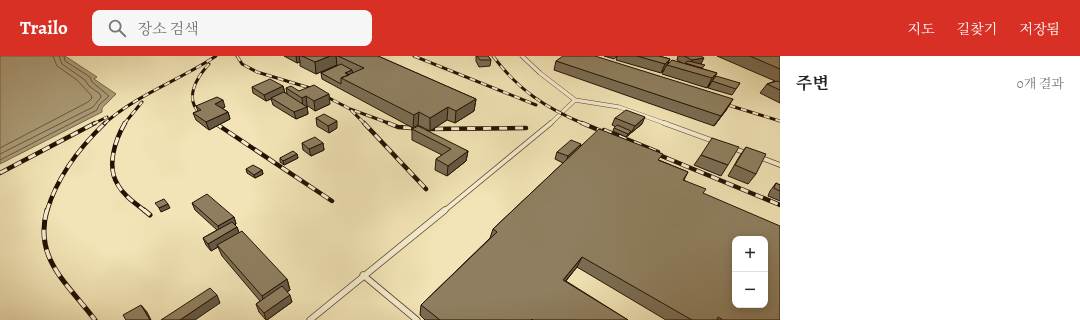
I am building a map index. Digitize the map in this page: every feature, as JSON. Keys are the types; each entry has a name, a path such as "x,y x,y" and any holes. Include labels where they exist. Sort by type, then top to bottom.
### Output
{"lane":[{"path":"522,56 540,73 575,100 618,107 721,144"},
{"path":"310,320 561,114 575,100"},
{"path":"729,146 780,165"},
{"path":"363,276 417,320"}],"water":[{"path":"0,56 65,56 97,77 94,79 116,94 102,108 102,112 0,164"}],"building":[{"path":"302,56 330,56 315,62"},
{"path":"338,56 378,56 476,99 456,111 448,107 430,118 419,112 414,115 341,78 364,68"},
{"path":"477,56 488,56 491,60 480,60"},
{"path":"563,56 595,56 733,99 721,116 556,61"},
{"path":"637,56 659,56 670,59 665,64"},
{"path":"684,56 701,56 704,58 692,60"},
{"path":"750,56 780,56 780,69"},
{"path":"672,60 717,73 712,78 667,65"},
{"path":"688,61 705,65 702,68 685,63"},
{"path":"341,64 352,70 345,73 349,75 341,78 341,84 321,73"},
{"path":"716,76 740,83 736,89 712,81"},
{"path":"270,79 283,86 264,95 252,87"},
{"path":"777,81 780,82 780,90 767,84"},
{"path":"314,85 329,94 314,101 306,96 302,98 286,88 291,86 299,91"},
{"path":"284,92 307,107 294,112 271,98"},
{"path":"217,97 223,100 215,104 228,112 206,122 193,113 201,110 196,106"},
{"path":"626,110 645,117 635,126 615,118"},
{"path":"324,114 337,121 328,126 316,118"},
{"path":"617,125 631,131 628,134 614,128"},
{"path":"418,126 468,151 448,166 436,159 451,149 412,129"},
{"path":"599,129 663,154 658,160 688,172 683,180 706,189 703,193 780,226 780,320 723,320 718,317 717,320 692,320 582,257 563,280 628,320 440,320 421,305 497,232 493,229"},
{"path":"315,137 323,143 309,149 302,143"},
{"path":"712,138 739,147 728,165 701,155"},
{"path":"571,140 581,144 568,156 557,152"},
{"path":"746,147 766,154 756,174 735,165"},
{"path":"293,151 297,154 283,161 280,158"},
{"path":"253,165 262,170 254,175 246,169"},
{"path":"776,183 780,185 780,191 774,188"},
{"path":"207,194 234,217 218,226 192,203"},
{"path":"164,199 168,204 159,208 155,203"},
{"path":"232,222 237,227 208,244 203,238"},
{"path":"242,231 287,279 262,296 217,245"},
{"path":"282,286 290,295 264,313 256,304"},
{"path":"210,288 217,295 180,320 161,320"},
{"path":"141,305 150,320 126,320 123,315"}],"railway":[{"path":"104,124 144,96 216,56"},
{"path":"237,56 242,64 257,72 310,88 350,109 391,124"},
{"path":"414,56 536,105"},
{"path":"493,56 512,79 534,97 557,111 584,124"},
{"path":"209,64 196,82 192,95 193,102 201,114 217,124"},
{"path":"124,124 142,102"},
{"path":"718,102 780,121"},
{"path":"351,110 364,123"},
{"path":"95,123 107,117"},
{"path":"0,173 95,123"},
{"path":"125,123 118,137 113,154 112,162 114,178 123,193 145,211"},
{"path":"215,123 332,201"},
{"path":"364,123 426,189"},
{"path":"388,123 398,127 424,129 526,128"},
{"path":"582,123 608,134"},
{"path":"47,211 51,198 70,163 104,124"},
{"path":"604,130 658,152"},
{"path":"652,152 780,205"},
{"path":"47,210 44,227 45,243 49,257 65,283 95,320"},
{"path":"144,210 150,215"}]}
